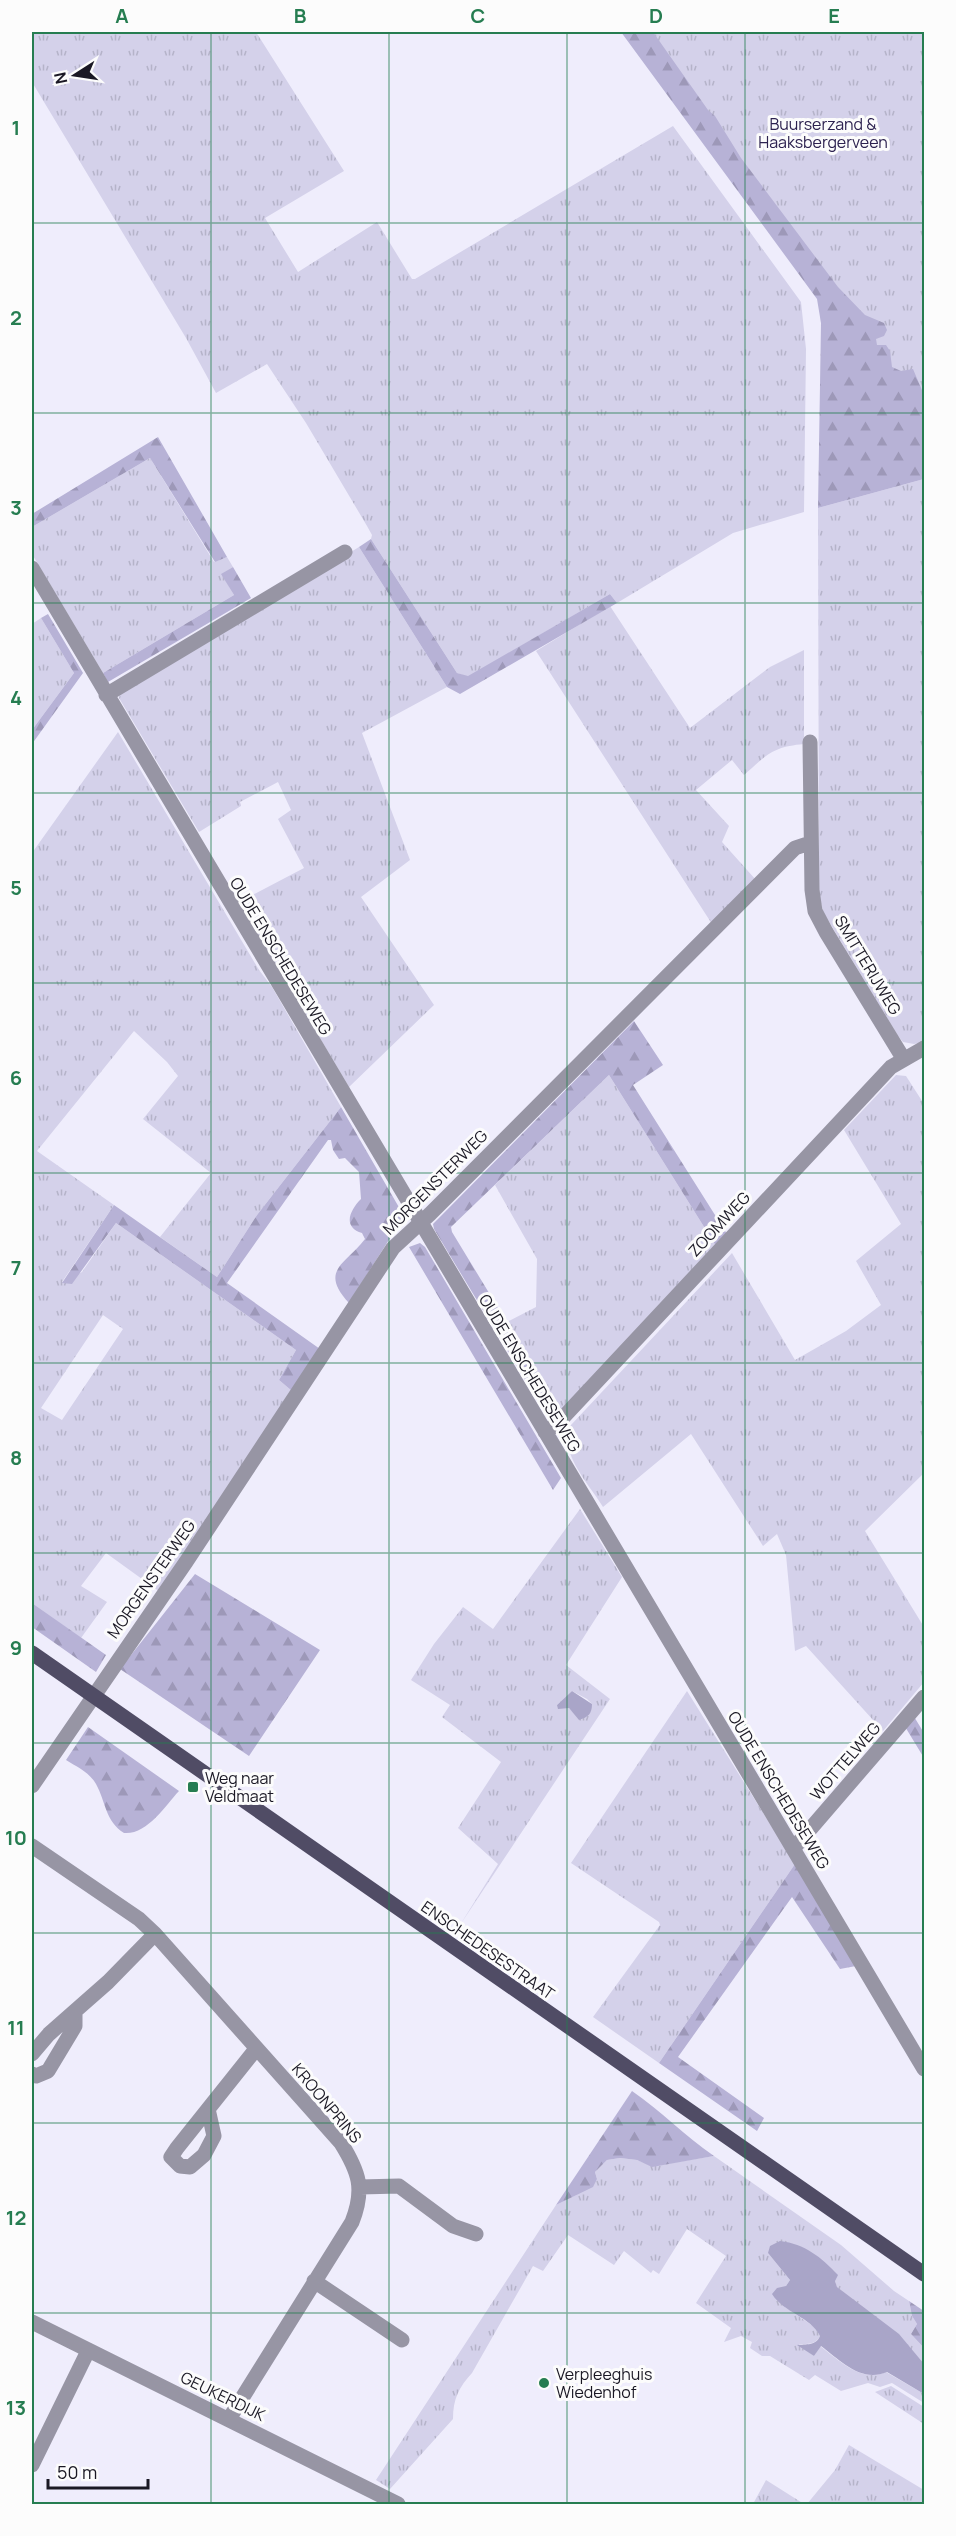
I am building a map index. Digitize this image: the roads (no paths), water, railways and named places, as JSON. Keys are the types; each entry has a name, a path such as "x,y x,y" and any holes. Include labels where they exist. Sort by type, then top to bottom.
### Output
{"main road":[{"name":"ENSCHEDESESTRAAT","path":"32,1653 924,2274"}],"street":[{"path":"106,695 345,552"},
{"name":"OUDE ENSCHEDESEWEG","path":"32,568 793,1849 922,2059"},
{"name":"SMITTERIJWEG","path":"810,742 812,890 820,921 903,1058"},
{"name":"MORGENSTERWEG","path":"32,1786 193,1552 393,1248 795,848 810,843"},
{"name":"ZOOMWEG","path":"545,1432 558,1423 891,1067 903,1058 924,1048"},
{"name":"WOTTELWEG","path":"793,1849 924,1697"},
{"name":"KROONPRINS","path":"32,1846 139,1919 155,1934 341,2143 354,2164 360,2187 359,2205 352,2222 229,2419"},
{"path":"32,2054 155,1934"},
{"path":"32,2074 36,2076 48,2071 75,2026 75,2013"},
{"path":"208,2109 256,2049"},
{"path":"360,2187 399,2186 453,2226 476,2234"},
{"path":"314,2281 402,2340"},
{"name":"GEUKERDIJK","path":"32,2322 399,2505"},
{"path":"32,2465 88,2351"}],"place":[{"name":"Weg naar Veldmaat","path":"193,1787"},
{"name":"Verpleeghuis Wiedenhof","path":"544,2383"}],"park label":[{"name":"Buurserzand & Haaksbergerveen","path":"823,133"}]}
